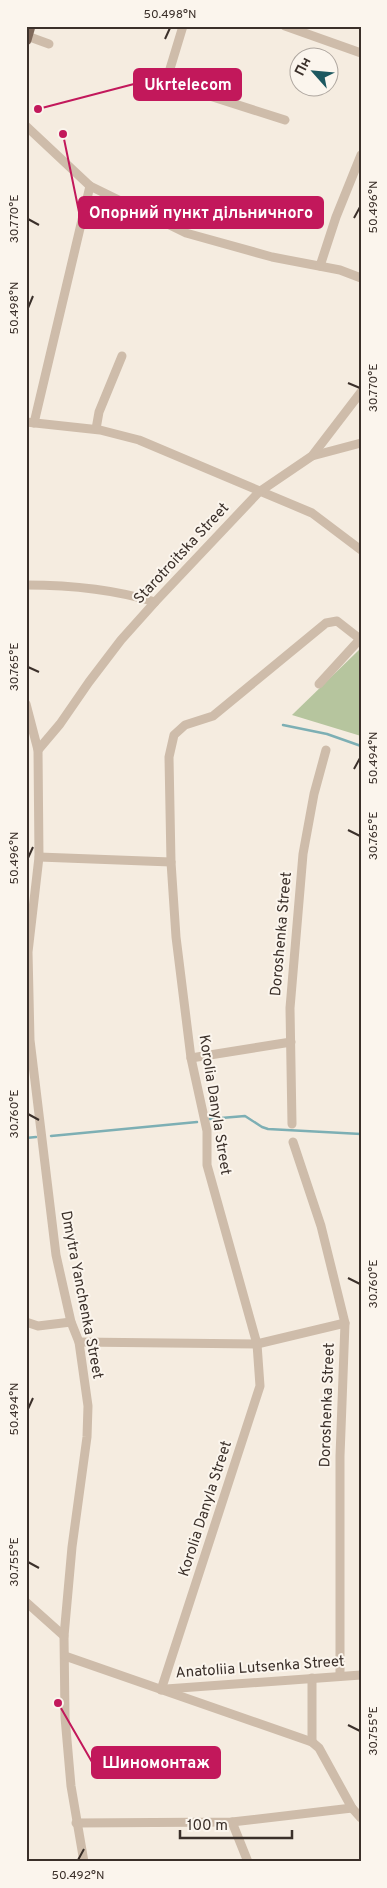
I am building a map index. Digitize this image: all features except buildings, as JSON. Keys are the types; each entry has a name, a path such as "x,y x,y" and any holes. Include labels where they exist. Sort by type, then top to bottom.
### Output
{"street":[{"path":"183,26 166,82 285,120"},
{"path":"285,26 361,53"},
{"path":"28,34 48,44"},
{"path":"26,126 90,186 186,233 272,257 320,266 361,278"},
{"path":"320,266 336,216 361,155"},
{"path":"90,186 30,422 96,429 139,440 312,513 361,550"},
{"path":"96,429 98,412 122,356"},
{"name":"Starotroitska Street","path":"38,750 60,724 88,682 155,602 259,492 312,456 361,392"},
{"path":"312,456 361,443"},
{"path":"26,585 99,589 126,593 155,602"},
{"name":"Korolia Danyla Street","path":"161,1690 260,1386 257,1344 207,1165 207,1131 191,1058 176,937 169,757 174,735 185,725 213,716 326,623 337,621 360,638"},
{"path":"319,684 360,638"},
{"name":"Dmytra Yanchenka Street","path":"26,704 38,750 39,857 30,898 28,952 30,1040 56,1255 71,1322 79,1342 88,1406 87,1437 72,1547 64,1636 65,1716 76,1823 84,1862"},
{"name":"Doroshenka Street","path":"292,1124 290,1008 303,854 314,794 326,750"},
{"path":"39,857 172,862"},
{"path":"191,1058 291,1042"},
{"name":"Doroshenka Street","path":"293,1142 321,1226 345,1323 340,1437 340,1676"},
{"path":"26,1322 38,1326 71,1322"},
{"path":"79,1342 257,1344 345,1323"},
{"path":"26,1602 64,1636"},
{"name":"Anatoliia Lutsenka Street","path":"65,1656 312,1742"},
{"name":"Anatoliia Lutsenka Street","path":"161,1690 361,1675"},
{"path":"312,1678 312,1742 319,1748 352,1808 361,1818"},
{"path":"76,1823 232,1822 352,1808"},
{"path":"232,1822 248,1862"}],"green space":[{"path":"361,648 361,736 292,715"}],"waterway":[{"path":"283,725 327,734 361,746"},
{"path":"209,1119 245,1116 268,1129 361,1134"},
{"path":"51,1136 197,1122"},
{"path":"26,1138 36,1137"}],"place":[{"name":"Ukrtelecom","path":"38,109"},
{"name":"Опорний пункт дільничного","path":"63,134"},
{"name":"Шиномонтаж","path":"58,1703"}]}
